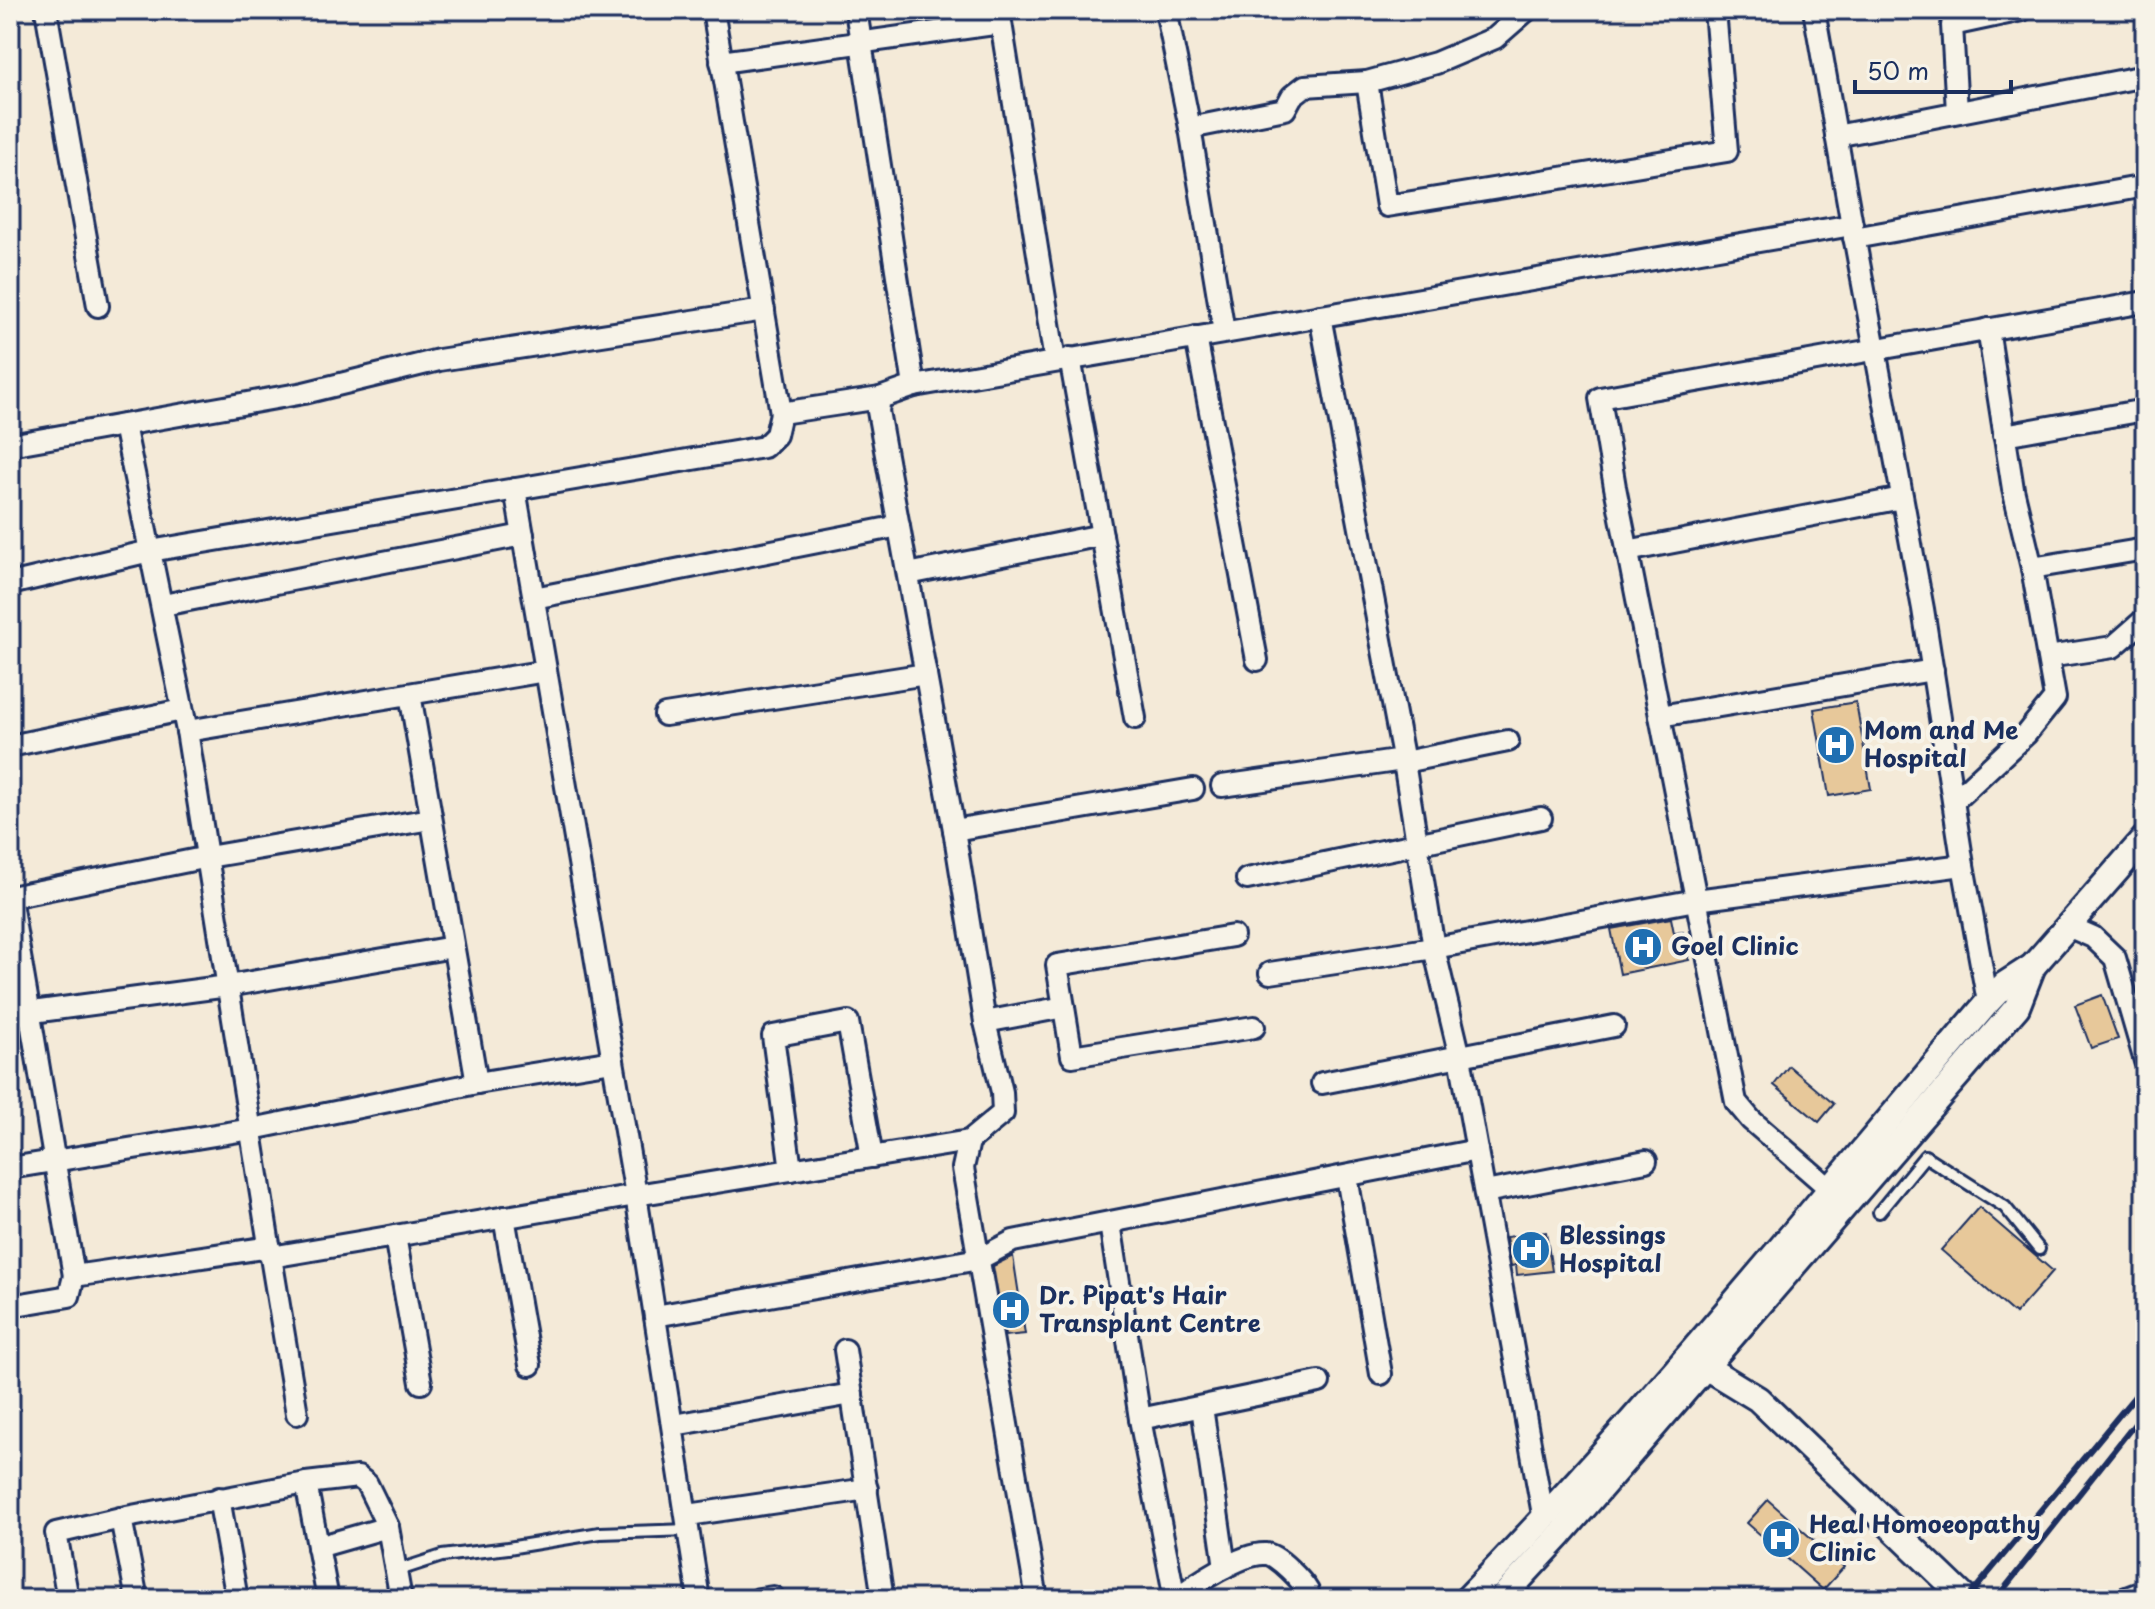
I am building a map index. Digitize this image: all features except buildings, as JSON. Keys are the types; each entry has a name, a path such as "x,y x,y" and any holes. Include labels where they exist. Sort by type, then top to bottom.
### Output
{"street":[{"path":"46,10 98,306"},
{"path":"10,584 150,551 764,447 776,435 781,413 713,10"},
{"path":"856,10 914,386"},
{"path":"1166,10 1190,128 1224,332"},
{"path":"1190,128 1285,109 1292,96 1305,86 1367,82 1436,63 1495,38 1527,10"},
{"path":"1367,82 1387,206 1727,151 1715,10"},
{"path":"1814,10 1933,670 1988,1002"},
{"path":"1957,112 1952,25 2022,10"},
{"path":"721,62 862,42 1000,16 1063,360 1102,535 1135,718"},
{"path":"1836,136 2145,76"},
{"path":"781,413 880,398 914,386 1320,316 2145,186"},
{"path":"1829,1188 1751,1120 1736,1102 1627,551 1600,398 2145,302"},
{"path":"10,445 304,393 439,360 764,310"},
{"path":"1320,316 1404,762 1434,948 1460,1057 1544,1520"},
{"path":"1954,801 2026,734 2055,698 2032,568 2013,489 1988,329"},
{"path":"1196,337 1257,660"},
{"path":"74,1276 395,1236 969,1141 1003,1113 1002,1092 985,1022 954,830 878,411 880,398"},
{"path":"2004,435 2145,410"},
{"path":"124,425 163,605 208,857 297,1414"},
{"path":"515,489 636,1195 699,1599"},
{"path":"1627,551 1902,498"},
{"path":"534,598 899,526"},
{"path":"163,605 523,535"},
{"path":"908,574 1102,535"},
{"path":"2032,568 2145,549"},
{"path":"2048,657 2113,647 2145,619"},
{"path":"1660,716 1933,670"},
{"path":"10,746 184,720 410,694 546,671"},
{"path":"665,715 926,674"},
{"path":"410,694 477,1083"},
{"path":"1222,786 1404,762 1508,741"},
{"path":"954,830 1193,789"},
{"path":"1247,879 1541,818"},
{"path":"10,1306 69,1296 74,1276 57,1161 20,1013 10,897 208,857 431,819"},
{"path":"1501,1599 1561,1534 1829,1188 1908,1142 1988,1002 2005,984 2033,966 2145,838"},
{"path":"1270,973 1434,948 1696,900 1963,865"},
{"path":"2068,926 2093,937 2115,958 2145,1061"},
{"path":"1233,936 1057,965 1072,1056 1254,1027"},
{"path":"20,1013 228,986 453,947"},
{"path":"1467,1599 1908,1142 2017,1007 2033,966"},
{"path":"985,1022 1064,1007"},
{"path":"791,1170 773,1036 848,1022 872,1157"},
{"path":"1322,1083 1614,1026"},
{"path":"10,1168 252,1129 477,1083 613,1061"},
{"path":"969,1141 963,1168 1031,1598"},
{"path":"655,1316 979,1259 1013,1241 1477,1150"},
{"path":"1485,1192 1646,1161"},
{"path":"1347,1177 1381,1374"},
{"path":"504,1217 530,1365"},
{"path":"1110,1223 1140,1419 1175,1599 1225,1567 1266,1553 1274,1556 1305,1584 1308,1591 1305,1599"},
{"path":"395,1236 421,1383"},
{"path":"845,1350 883,1599"},
{"path":"1697,1362 1758,1399 1966,1599"},
{"path":"1140,1419 1319,1382"},
{"path":"674,1425 852,1394"},
{"path":"1202,1407 1225,1567"},
{"path":"68,1599 56,1533 219,1498 358,1477 367,1484 388,1527 401,1599"},
{"path":"306,1483 328,1599"},
{"path":"689,1523 867,1489"},
{"path":"219,1498 237,1599"},
{"path":"121,1518 137,1599"},
{"path":"318,1547 388,1527"},
{"path":"2124,1599 2145,1591"}],"lane":[{"path":"1879,1212 1908,1142 2005,1207 2039,1249"},
{"path":"396,1571 442,1556 689,1523"}],"railway":[{"path":"1967,1599 2145,1384"},
{"path":"1996,1599 2145,1411"}],"place":[{"name":"Mom and Me Hospital","path":"1836,745"},
{"name":"Goel Clinic","path":"1643,947"},
{"name":"Blessings Hospital","path":"1531,1250"},
{"name":"Dr. Pipat's Hair Transplant Centre","path":"1011,1310"},
{"name":"Heal Homoeopathy Clinic","path":"1781,1539"}]}
